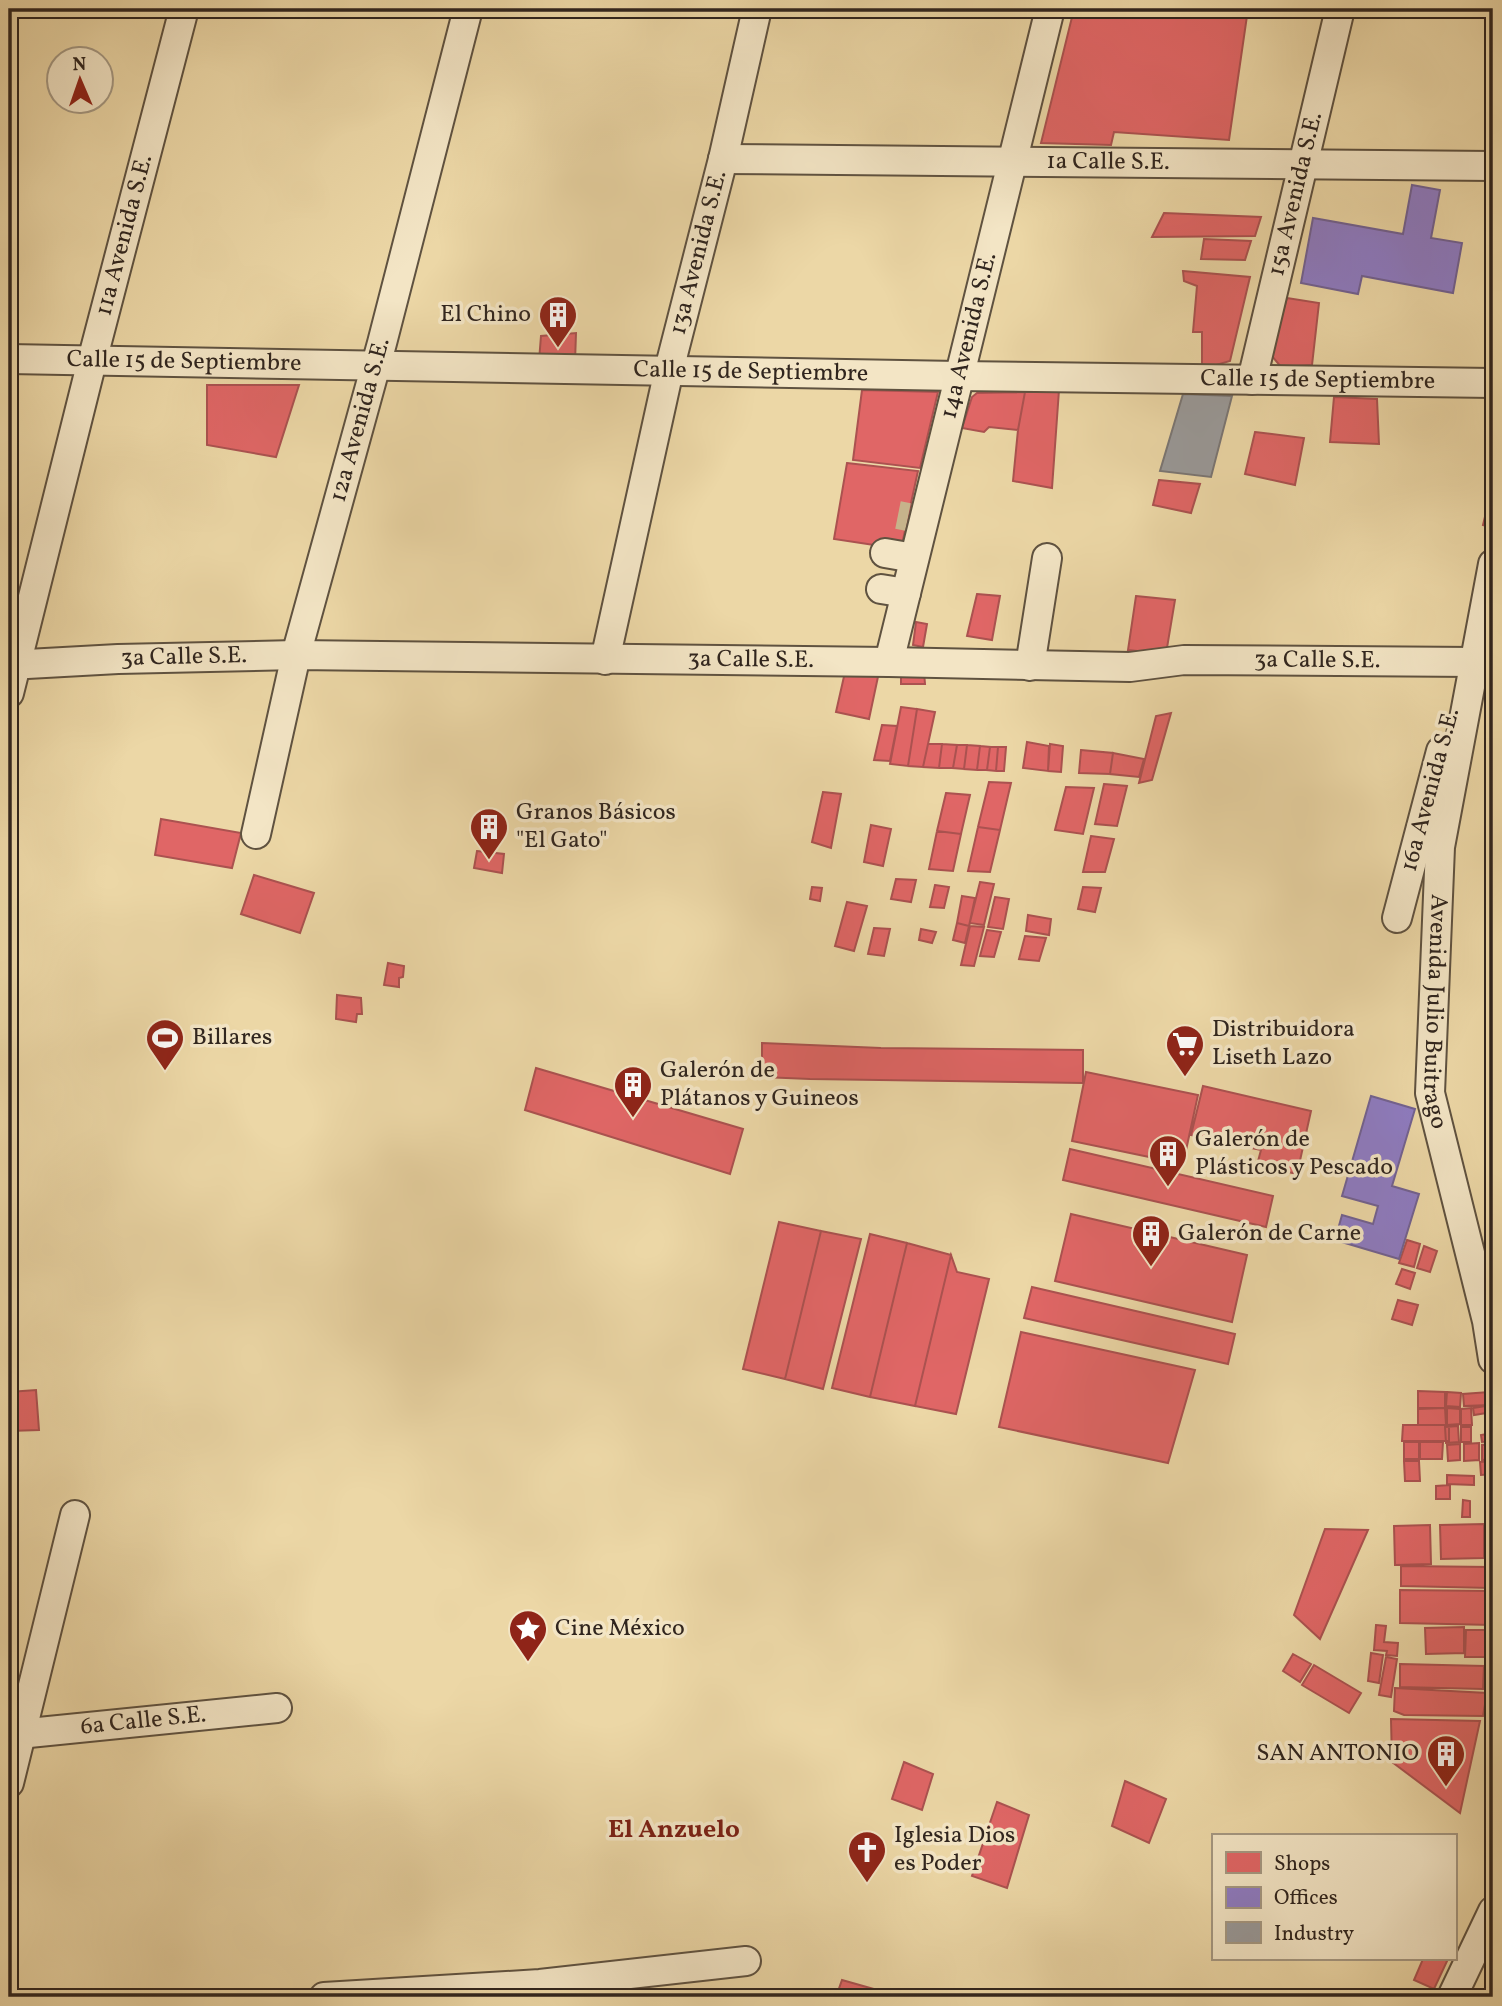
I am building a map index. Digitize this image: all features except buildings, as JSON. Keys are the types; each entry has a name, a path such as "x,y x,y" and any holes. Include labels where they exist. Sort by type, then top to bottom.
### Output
{"street":[{"name":"11a Avenida S.E.","path":"9,693 13,665 184,9"},
{"name":"12a Avenida S.E.","path":"256,834 296,655 376,365 468,9"},
{"name":"13a Avenida S.E.","path":"605,660 669,370 723,159 757,9"},
{"name":"14a Avenida S.E.","path":"889,662 958,376 990,269 1012,161 1050,9"},
{"name":"15a Avenida S.E.","path":"1252,380 1340,9"},
{"name":"1a Calle S.E.","path":"723,159 1493,166"},
{"name":"Calle 15 de Septiembre","path":"9,359 1493,383"},
{"path":"885,554 914,558"},
{"path":"1030,666 1047,558"},
{"name":"16a Avenida S.E.","path":"1397,918 1460,681 1475,661 1493,564"},
{"name":"3a Calle S.E.","path":"13,665 118,659 296,655 1130,667 1184,660 1475,661"},
{"name":"Avenida Julio Buitrago","path":"1475,661 1440,847 1430,1093 1488,1321 1493,1359"},
{"path":"9,1783 14,1735 75,1514"},
{"name":"6a Calle S.E.","path":"14,1735 278,1708"},
{"path":"1452,1997 1493,1911"},
{"path":"324,1997 541,1991 746,1961"}],"tunnel":[{"path":"898,515 908,517"}],"place":[{"name":"El Chino","path":"558,349"},
{"name":"Granos Básicos \"El Gato\"","path":"489,861"},
{"name":"Billares","path":"165,1072"},
{"name":"Distribuidora Liseth Lazo","path":"1185,1078"},
{"name":"Galerón de Plátanos y Guineos","path":"633,1119"},
{"name":"Galerón de Plásticos y Pescado","path":"1168,1188"},
{"name":"Galerón de Carne","path":"1151,1268"},
{"name":"Cine México","path":"528,1663"},
{"name":"SAN ANTONIO","path":"1446,1788"},
{"name":"Iglesia Dios es Poder","path":"867,1884"}],"district":[{"name":"El Anzuelo","path":"674,1830"}]}
